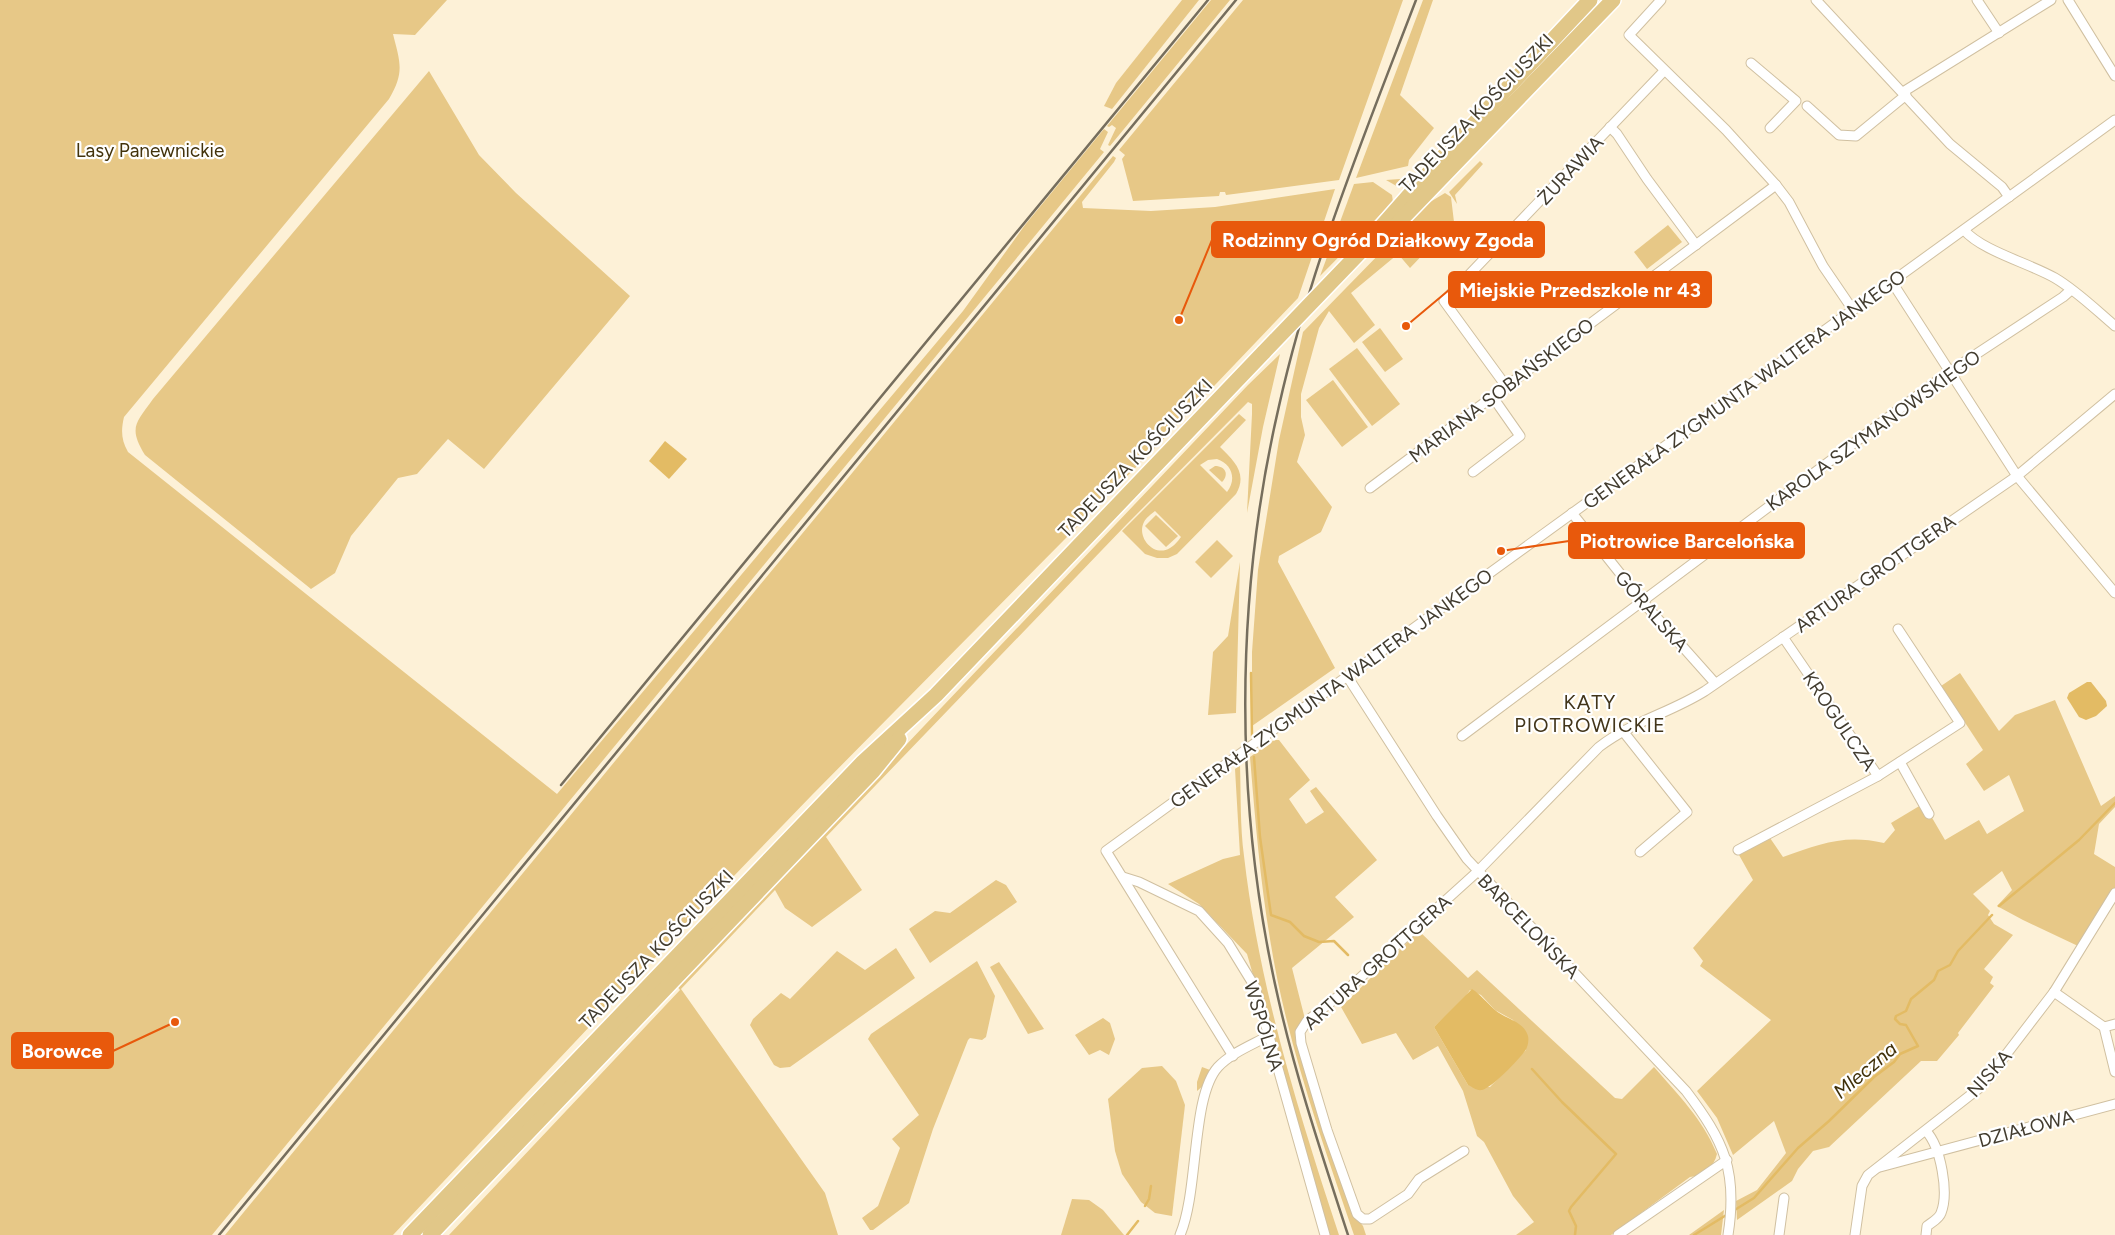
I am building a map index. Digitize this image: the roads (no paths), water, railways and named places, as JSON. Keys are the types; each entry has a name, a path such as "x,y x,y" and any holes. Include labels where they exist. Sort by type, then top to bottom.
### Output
{"main road":[{"name":"TADEUSZA KOŚCIUSZKI","path":"410,1235 863,762 936,695 1363,249 1406,197 1590,0"},
{"name":"TADEUSZA KOŚCIUSZKI","path":"1363,249 1395,226 1613,0"},
{"name":"TADEUSZA KOŚCIUSZKI","path":"430,1235 873,771 936,695"}],"street":[{"path":"1661,0 1629,35 1726,130 1776,185 1789,202 1826,271 1853,310"},
{"path":"1816,0 1950,144 2002,187 2009,197"},
{"path":"1977,0 1998,33"},
{"path":"1807,106 1839,135 1856,136 1904,94 2051,0"},
{"path":"2068,0 2115,76"},
{"path":"1751,63 1796,101 1770,128"},
{"name":"ŻURAWIA","path":"1506,386 1444,301 1664,71"},
{"name":"GENERAŁA ZYGMUNTA WALTERA JANKEGO","path":"1106,851 2115,120"},
{"path":"1610,127 1617,134 1647,179 1696,245"},
{"name":"MARIANA SOBAŃSKIEGO","path":"1370,488 1776,185"},
{"path":"1964,230 1976,241 2039,270 2071,290 2115,326"},
{"path":"1892,282 2017,476 2115,593"},
{"name":"KAROLA SZYMANOWSKIEGO","path":"1462,736 1949,372 2064,297 2071,290"},
{"name":"ARTURA GROTTGERA","path":"1464,1151 1419,1179 1408,1194 1370,1219 1363,1219 1357,1214 1301,1043 1300,1032 1307,1020 1350,986 1477,872 1599,747 1622,730 1682,705 1705,692 1715,683 2017,476 2115,394"},
{"path":"1473,472 1520,436 1492,396"},
{"name":"GÓRALSKA","path":"1572,513 1642,601 1715,683"},
{"path":"1878,776 1960,723 1898,629"},
{"name":"KROGULCZA","path":"1738,850 1878,776 1783,637"},
{"name":"BARCELOŃSKA","path":"1347,676 1457,848 1477,872 1686,1091 1712,1126 1727,1160 1731,1204 1728,1235"},
{"path":"1622,730 1687,812 1640,852"},
{"path":"1900,762 1929,814"},
{"name":"WSPÓLNA","path":"1106,851 1233,1056 1220,1065 1213,1074 1205,1095 1200,1120 1190,1207 1180,1235"},
{"name":"WSPÓLNA","path":"1123,877 1139,882 1199,911 1228,943 1255,987 1325,1235"},
{"name":"NISKA","path":"1855,1235 1862,1186 1868,1175 1982,1086 2054,992 2115,893"},
{"path":"2054,992 2104,1027 2115,1072"},
{"path":"2104,1027 2115,1024"},
{"path":"1233,1056 1268,1036"},
{"name":"DZIAŁOWA","path":"1875,1168 2115,1104"},
{"path":"1926,1131 1936,1152 1945,1183 1946,1196 1941,1215 1927,1226 1926,1235"},
{"path":"1618,1235 1727,1160"},
{"path":"1779,1235 1784,1198"}],"waterway":[{"path":"1251,673 1252,736"},
{"path":"1254,757 1260,837 1271,915 1290,922 1304,936 1319,942 1334,941 1348,955"},
{"name":"Mleczna","path":"1999,906 2079,840 2115,803"},
{"name":"Mleczna","path":"1733,1211 1754,1198 1798,1148 1874,1077 1894,1062 1900,1054 1918,1046 1906,1025 1900,1024 1895,1019 1896,1016 1906,1011 1911,999 1934,980 1938,971 1950,965 1958,951 1992,915"},
{"path":"1532,1069 1562,1102 1616,1154 1571,1207 1569,1211 1576,1226 1575,1235"},
{"path":"1145,1206 1149,1199 1151,1186"},
{"name":"Mleczna","path":"1694,1235 1728,1214"},
{"path":"1127,1235 1138,1221"}],"railway":[{"path":"561,785 1208,0"},
{"path":"219,1235 1236,0"},
{"path":"1348,1235 1294,1061 1279,1002 1264,929 1247,779 1245,704 1247,629 1264,479 1292,354 1306,303 1340,201 1416,0"}],"place":[{"name":"Rodzinny Ogród Działkowy Zgoda","path":"1179,320"},
{"name":"Miejskie Przedszkole nr 43","path":"1406,326"},
{"name":"Piotrowice Barcelońska","path":"1501,551"},
{"name":"Borowce","path":"175,1022"}],"district":[{"name":"KĄTY PIOTROWICKIE","path":"1590,714"}],"park label":[{"name":"Lasy Panewnickie","path":"150,150"}]}
